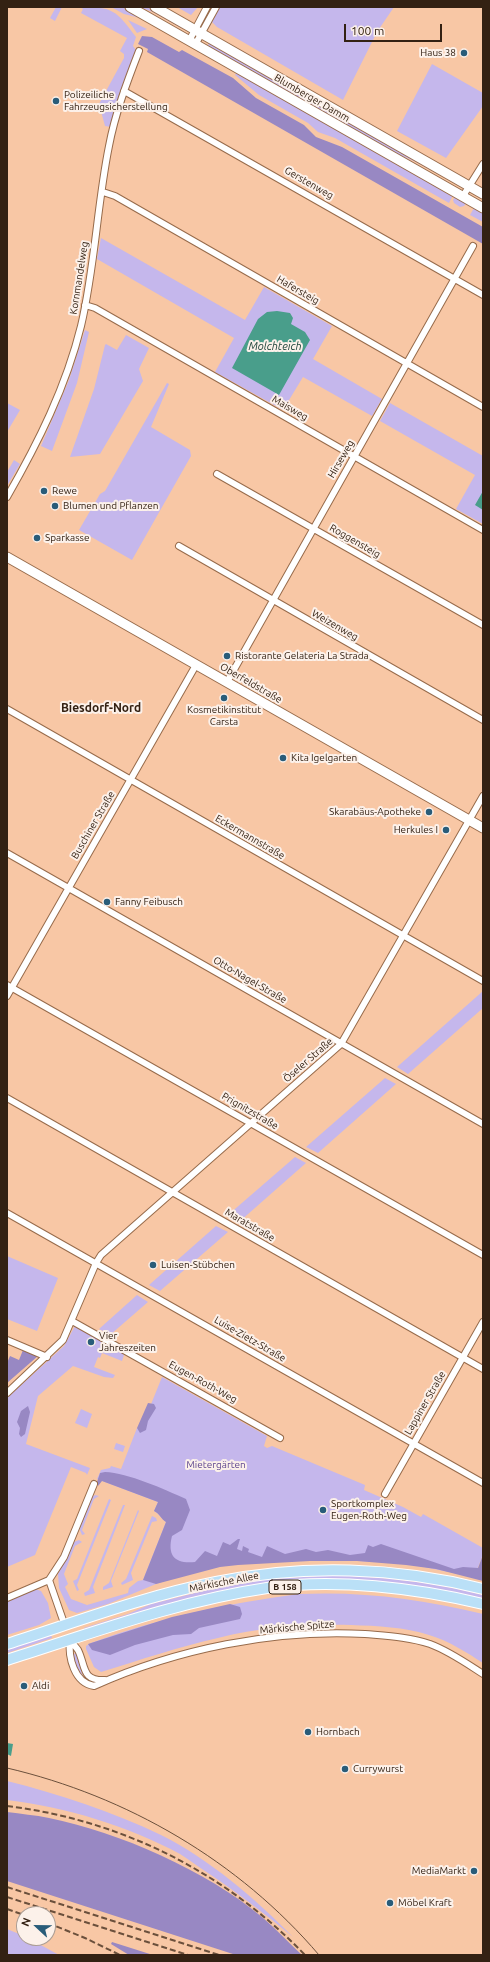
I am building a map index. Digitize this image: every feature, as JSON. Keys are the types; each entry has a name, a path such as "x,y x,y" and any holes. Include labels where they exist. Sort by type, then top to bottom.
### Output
{"main road":[{"name":"Blumberger Damm","path":"130,7 483,208"},
{"name":"Blumberger Damm","path":"156,7 483,194"},
{"name":"Oberfeldstraße","path":"7,558 483,828"},
{"name":"Märkische Allee","path":"7,1644 142,1600 216,1582 284,1572 355,1570 435,1578 483,1589"},
{"name":"Märkische Allee","path":"7,1660 182,1606 267,1588 309,1585 375,1586 440,1594 483,1604"},
{"path":"65,1626 70,1640"}],"street":[{"path":"198,32 207,7"},
{"path":"192,43 216,7"},
{"name":"Kornmandelweg","path":"7,497 36,446 58,395 76,344 85,305 110,142 124,91 139,51"},
{"name":"Gerstenweg","path":"124,91 483,295"},
{"path":"462,196 483,164"},
{"name":"Hafersteig","path":"103,192 115,196 483,407"},
{"name":"Hirseweg","path":"226,682 474,246"},
{"name":"Maisweg","path":"85,305 95,308 483,530"},
{"name":"Roggensteig","path":"217,474 483,625"},
{"name":"Weizenweg","path":"178,546 483,720"},
{"name":"Buschiner Straße","path":"7,996 9,986 68,888 196,665"},
{"name":"Eckermannstraße","path":"7,710 483,981"},
{"name":"Öseler Straße","path":"7,1393 47,1357 63,1340 96,1263 101,1255 341,1044 483,796"},
{"name":"Otto-Nagel-Straße","path":"7,853 483,1124"},
{"name":"Prignitzstraße","path":"9,986 483,1255"},
{"name":"Maratstraße","path":"7,1098 483,1369"},
{"name":"Luise-Zietz-Straße","path":"7,1213 483,1483"},
{"name":"Eugen-Roth-Weg","path":"72,1321 280,1438"},
{"name":"Lappiner Straße","path":"385,1494 483,1322"},
{"path":"7,1340 47,1357"},
{"path":"7,1598 49,1580 64,1557 94,1484"},
{"path":"49,1580 65,1626"},
{"name":"Märkische Spitze","path":"70,1640 69,1653 77,1675 83,1682 94,1686 187,1654 216,1647 294,1635 338,1633 385,1636 420,1641 449,1653 483,1674"},
{"name":"Märkische Spitze","path":"70,1640 78,1650 89,1677 95,1680 109,1680"}],"green space":[{"path":"56,7 62,7 55,21 50,18"},
{"path":"80,7 107,9 113,12 123,21 136,37 133,46 136,50 111,127 105,126 99,104 124,58 124,54 120,51 127,38 81,13 83,9"},
{"path":"111,7 122,7 171,35 140,18 124,14"},
{"path":"139,7 147,7 184,28 183,29 153,12"},
{"path":"177,7 198,7 191,15"},
{"path":"220,7 394,7 377,32 343,100 217,27 212,22"},
{"path":"128,20 147,29 137,33"},
{"path":"210,42 458,185 414,161 391,151 207,47"},
{"path":"432,64 483,93 483,106 446,158 397,131"},
{"path":"237,72 453,195 449,203 335,138 318,132 308,123 259,95 235,75"},
{"path":"455,197 466,203 464,206 460,207 454,203 453,200"},
{"path":"474,208 483,213 483,222 470,215"},
{"path":"101,238 245,320 264,287 332,326 313,359 382,399 372,416 303,377 283,410 215,372 234,338 97,259"},
{"path":"85,330 89,332 77,383 52,451 41,446 69,380"},
{"path":"126,335 149,348 139,369 143,381 100,454 70,457 94,389 105,345 106,344 117,350"},
{"path":"167,383 169,384 151,427 190,450 191,456 132,560 79,530 100,494 105,491"},
{"path":"7,403 20,410 7,432"},
{"path":"390,403 483,456 483,524 456,509 475,475 380,421"},
{"path":"14,460 20,464 7,486 7,472"},
{"path":"483,991 483,1008 408,1074 397,1067"},
{"path":"385,1078 396,1084 318,1153 306,1147"},
{"path":"295,1157 306,1163 239,1222 228,1215"},
{"path":"216,1226 228,1232 160,1291 149,1285"},
{"path":"7,1256 58,1278 37,1331 7,1319"},
{"path":"137,1295 148,1302 110,1335 99,1329"},
{"path":"75,1326 121,1351 124,1355 122,1361 102,1353 100,1358 98,1357 94,1367 115,1375 113,1378 104,1377 73,1366 38,1396 26,1444 90,1468 87,1475 86,1473 71,1467 35,1555 7,1567 7,1398 64,1346"},
{"name":"Mietergärten","path":"162,1377 267,1436 264,1446 267,1448 272,1446 365,1485 364,1490 403,1507 421,1517 423,1514 483,1548 483,1555 474,1577 404,1563 312,1559 222,1562 156,1584 108,1604 77,1613 69,1610 59,1588 58,1574 74,1542 79,1540 82,1542 75,1546 64,1574 68,1584 65,1587 71,1599 87,1605 128,1593 129,1588 138,1581 143,1580 166,1522 154,1511 158,1502 97,1479 101,1470 110,1468 111,1466 121,1469 137,1428 141,1429"},
{"path":"81,1409 92,1414 87,1428 75,1423"},
{"path":"116,1443 125,1446 123,1452 114,1449"},
{"path":"95,1495 99,1496 94,1499 82,1530 85,1534 82,1535 79,1528 92,1497"},
{"path":"109,1499 111,1500 77,1585 79,1590 77,1591 73,1581 77,1579"},
{"path":"123,1505 125,1505 93,1587 95,1593 85,1596 84,1593 89,1590"},
{"path":"138,1510 139,1511 111,1581 113,1587 103,1590 103,1587 109,1583"},
{"path":"152,1516 156,1518 157,1521 152,1522 131,1573 133,1580 122,1585 121,1583 126,1579"},
{"path":"334,1575 428,1583 483,1595 483,1599 277,1582 233,1589 193,1598 84,1630 84,1628 128,1614 151,1604 211,1589 268,1579"},
{"path":"35,1589 41,1591 48,1603 51,1618 39,1625 7,1635 7,1601"},
{"path":"322,1593 392,1597 437,1604 483,1614 483,1663 464,1651 436,1637 420,1632 381,1626 318,1625 251,1631 203,1642 101,1672 94,1667 86,1649 86,1646 91,1643 117,1634 194,1612 299,1594"},
{"path":"51,1635 52,1638 7,1653 7,1649"},
{"path":"76,1653 83,1678 78,1673 72,1655"},
{"path":"7,1781 105,1811 179,1844 231,1881 264,1909 293,1937 241,1896 180,1854 118,1826 96,1819 52,1807 7,1800"},
{"path":"7,1929 16,1933 16,1946 43,1946 59,1955 7,1955"}],"shaded area":[{"path":"142,36 152,37 179,52 182,50 233,78 256,98 304,125 316,137 342,147 483,227 483,244 147,52 148,49 138,44"},
{"path":"23,1350 38,1356 7,1383 7,1363 10,1356 19,1360"},
{"path":"148,1403 154,1404 156,1408 148,1421 146,1430 140,1433 137,1428"},
{"path":"28,1406 30,1412 25,1434 21,1437 19,1434 20,1428 17,1422 21,1411"},
{"path":"105,1472 135,1478 186,1499 190,1510 182,1530 172,1536 171,1543 172,1554 182,1562 195,1562 205,1551 217,1556 223,1542 230,1545 238,1539 240,1539 237,1549 242,1551 243,1546 249,1549 248,1552 262,1557 267,1546 285,1554 306,1549 316,1552 328,1550 350,1555 365,1553 368,1545 373,1547 381,1544 454,1569 463,1567 478,1568 483,1555 483,1581 436,1569 406,1565 357,1561 310,1561 220,1567 156,1584 143,1580 166,1522 154,1511 158,1502 102,1481 98,1486 97,1482 100,1473"},
{"path":"230,1604 240,1607 242,1614 240,1619 199,1628 191,1634 173,1635 135,1645 110,1655 92,1650 88,1644 172,1617"},
{"path":"7,1812 44,1817 76,1824 133,1843 189,1869 240,1900 262,1917 302,1955 236,1955 7,1881"},
{"path":"112,1942 153,1955 129,1955 111,1944"}],"water":[{"name":"Molchteich","path":"277,311 290,313 293,318 291,324 305,332 310,340 279,395 232,368 258,319 267,312"},
{"path":"483,491 483,510 475,505"},
{"path":"7,1743 13,1744 11,1756 7,1754"}],"tram line":[{"path":"7,1768 52,1780 95,1796 137,1815 178,1837 217,1862 253,1890 288,1921 319,1955"}],"railway":[{"path":"7,1806 49,1813 90,1824 130,1837 169,1855 206,1875 241,1899 274,1925 305,1955"},
{"path":"7,1887 219,1955"},
{"path":"7,1897 188,1955"},
{"path":"7,1909 16,1912"},
{"path":"56,1926 120,1955"}],"place":[{"name":"Haus 38","path":"464,53"},
{"name":"Polizeiliche Fahrzeugsicherstellung","path":"56,101"},
{"name":"Rewe","path":"44,491"},
{"name":"Blumen und Pflanzen","path":"55,506"},
{"name":"Sparkasse","path":"37,538"},
{"name":"Ristorante Gelateria La Strada","path":"227,656"},
{"name":"Kosmetikinstitut Carsta","path":"224,698"},
{"name":"Kita Igelgarten","path":"283,758"},
{"name":"Skarabäus-Apotheke","path":"429,812"},
{"name":"Herkules I","path":"446,830"},
{"name":"Fanny Feibusch","path":"107,902"},
{"name":"Luisen-Stübchen","path":"153,1265"},
{"name":"Vier Jahreszeiten","path":"91,1342"},
{"name":"Sportkomplex Eugen-Roth-Weg","path":"323,1510"},
{"name":"Aldi","path":"24,1686"},
{"name":"Hornbach","path":"308,1732"},
{"name":"Currywurst","path":"345,1769"},
{"name":"MediaMarkt","path":"474,1871"},
{"name":"Möbel Kraft","path":"390,1903"}],"district":[{"name":"Biesdorf-Nord","path":"101,708"}]}
